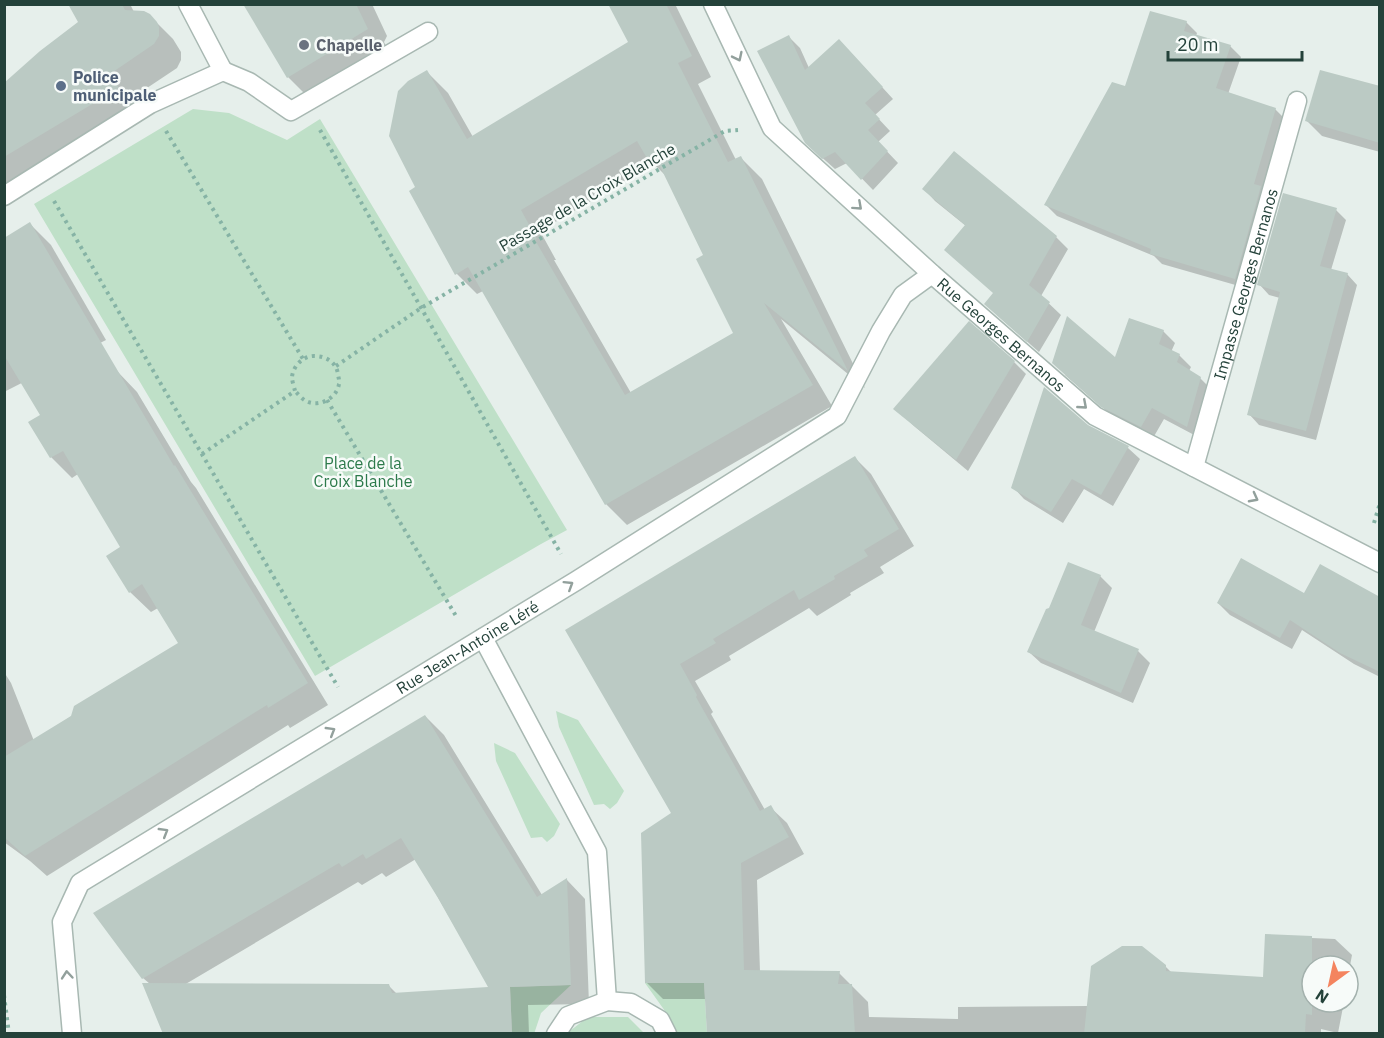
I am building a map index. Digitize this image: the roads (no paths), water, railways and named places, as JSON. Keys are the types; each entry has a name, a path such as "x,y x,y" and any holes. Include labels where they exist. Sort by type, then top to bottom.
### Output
{"street":[{"path":"189,4 223,71 249,82 291,111 428,32"},
{"name":"Rue Georges Bernanos","path":"713,4 772,128 932,274 1095,416 1380,563"},
{"path":"4,196 150,104 223,71"},
{"name":"Impasse Georges Bernanos","path":"1194,467 1297,101"},
{"name":"Rue Jean-Antoine Léré","path":"72,1034 62,922 80,883 576,581 837,416 881,331 903,295 932,274"},
{"path":"478,641 597,852 607,1001"},
{"path":"556,1034 568,1016 607,1001 631,1003 660,1020 667,1034"}],"place":[{"name":"Chapelle","path":"304,45"},
{"name":"Police municipale","path":"61,86"}],"park label":[{"name":"Place de la Croix Blanche","path":"363,472"}]}
